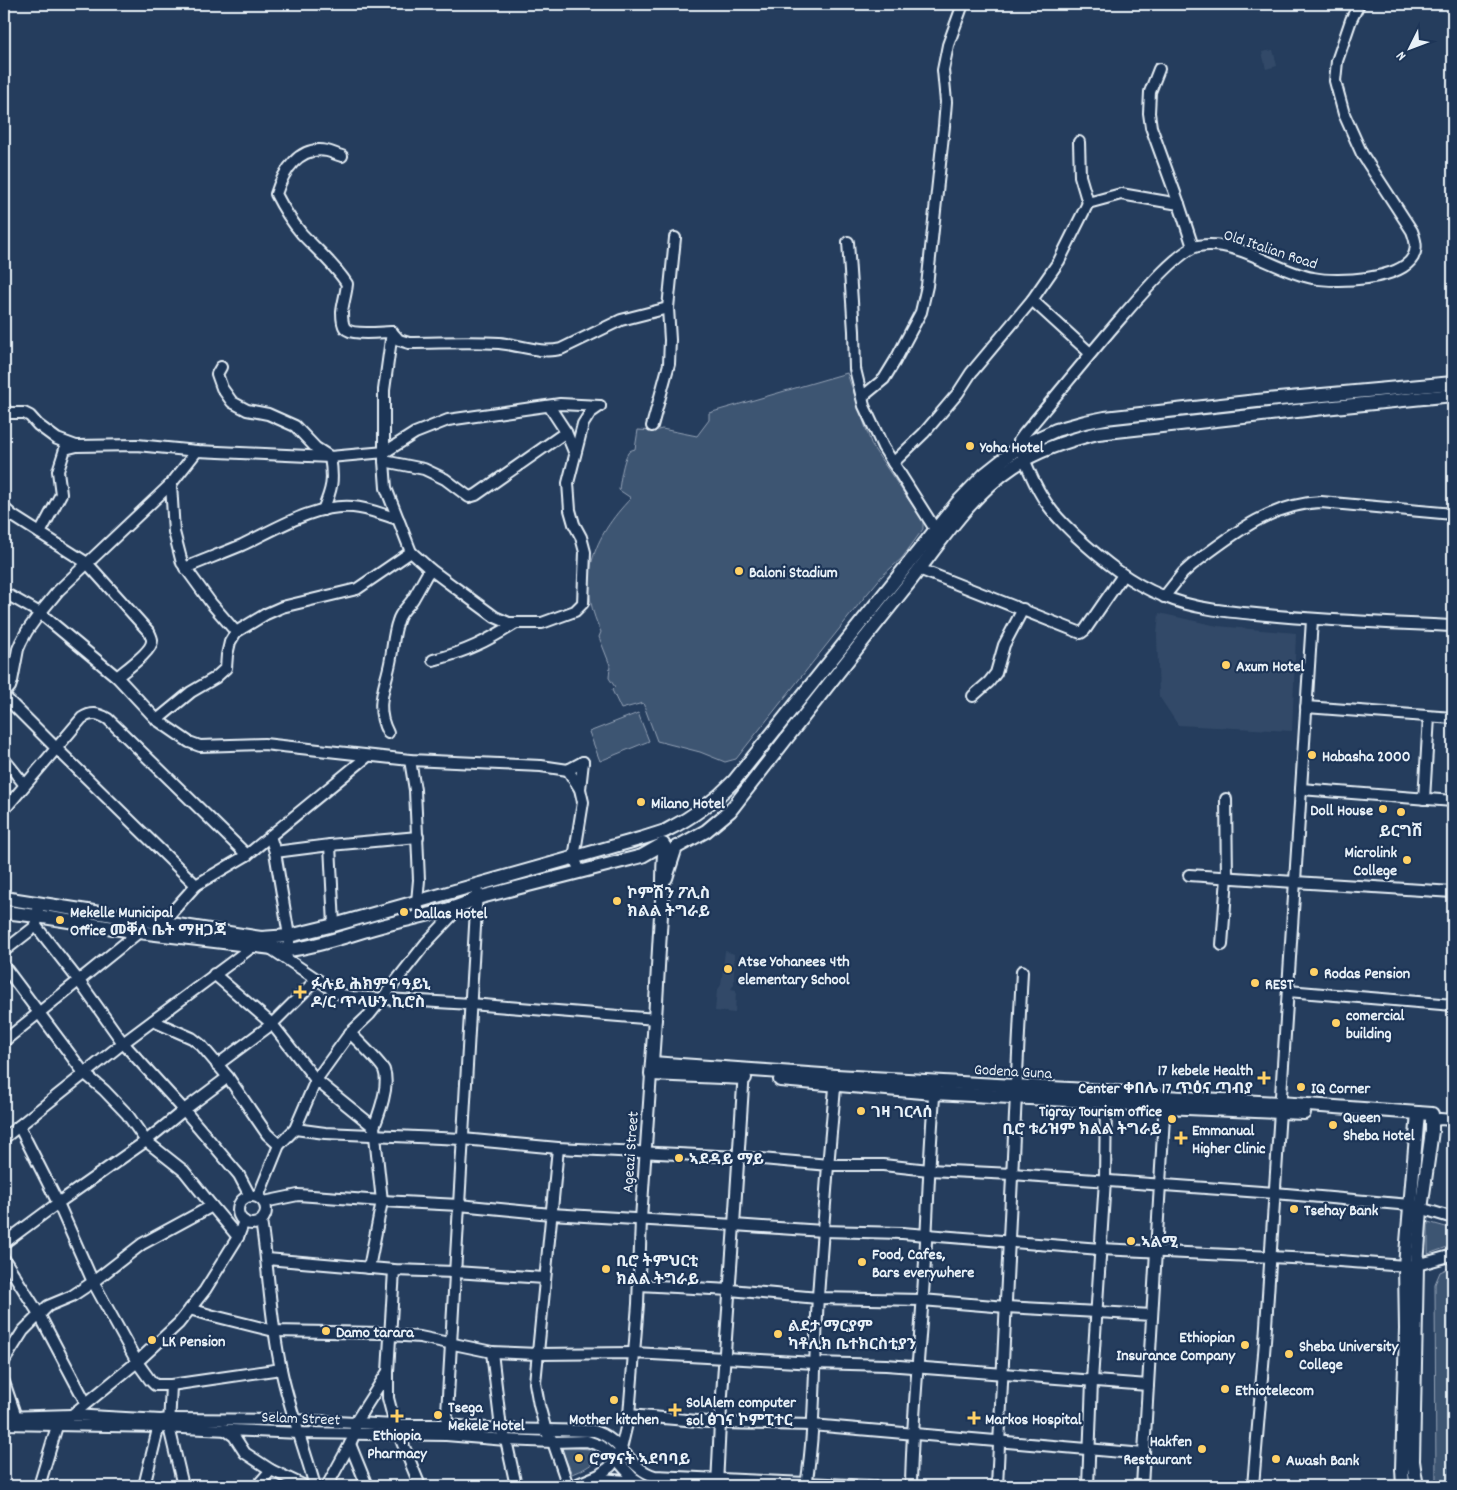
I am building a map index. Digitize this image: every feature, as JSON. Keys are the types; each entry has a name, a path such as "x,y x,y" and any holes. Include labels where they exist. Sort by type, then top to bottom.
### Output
{"main road":[{"path":"670,846 661,839 666,830 698,813 734,781 935,529 985,474 1019,447 1056,430 1105,418 1257,401 1453,383"},
{"path":"4,898 37,915 139,932 258,942 334,925 417,902 580,871 642,856 706,831 730,811 941,540 974,501 999,477 1025,460 1070,440 1098,433 1453,396"},
{"path":"4,912 163,922 258,942 270,948 289,950 461,906 477,892 574,858 673,829 680,834 681,840 670,846 663,861 663,890"},
{"path":"663,890 670,846"},
{"path":"642,856 656,858 663,868"},
{"name":"Ageazi Street","path":"652,1068 663,890"},
{"name":"Godena Guna","path":"652,1068 935,1088 1435,1118"},
{"path":"1417,1486 1413,1461 1411,1266 1418,1117"},
{"path":"1415,1207 1435,1118"},
{"path":"1402,1485 1403,1404 1411,1329"}],"street":[{"path":"862,397 884,379 896,361 921,312 927,286 944,126 946,102 943,70 948,45 963,4"},
{"name":"Old Italian Road","path":"1193,247 1213,245 1229,247 1304,276 1329,280 1357,279 1391,272 1402,267 1413,256 1416,244 1412,231 1362,154 1344,114 1335,81 1336,61 1359,4"},
{"path":"1159,69 1150,92 1149,113 1152,127 1193,247 1169,266 1151,284 1090,353 1024,434 1019,447 1036,485 1050,509 1103,560 1146,589 1164,597 1219,611 1312,620 1453,626"},
{"path":"893,463 924,434 958,393 971,373 1032,300 1059,261 1088,203 1080,176 1080,142"},
{"path":"342,156 318,150 305,153 291,163 279,184 276,194 286,212 301,232 334,267 346,284 342,313 344,328 350,332 392,332"},
{"path":"1088,203 1120,194 1179,204"},
{"path":"652,426 669,364 668,308 675,238"},
{"path":"848,242 855,369 862,397 876,434 935,529"},
{"path":"1032,300 1090,353"},
{"path":"392,332 399,340 409,343 499,343 551,352 561,350 622,320 668,308"},
{"path":"384,457 415,433 448,420 560,404 600,406 590,413 583,424 568,483 570,510 585,552 583,602 575,611 542,623 509,623 495,617 430,570 411,552 386,488 384,457 384,390 392,332"},
{"path":"221,367 218,374 222,388 232,402 247,410 268,414 295,426 316,448 330,457 333,474 331,490 324,510"},
{"path":"549,406 566,432 575,454"},
{"path":"4,407 6,413 24,413 57,439 77,446"},
{"path":"40,533 61,494 58,471 64,449 77,446 137,445 197,451 330,457 384,457 424,469 445,479 470,498 566,432"},
{"path":"196,885 56,748 4,694 12,681 21,642 40,613 58,591 87,562 171,484 197,451"},
{"path":"171,484 174,532 185,568 236,632"},
{"path":"1164,597 1183,573 1192,565 1251,522 1273,511 1306,503 1321,502 1453,514"},
{"path":"185,568 242,544 288,521 324,510 354,507 398,520"},
{"path":"4,508 13,516 87,562 149,632 152,639 151,646 117,677"},
{"path":"157,720 191,692 215,678 226,668 230,642 236,632 282,607 357,589 411,552"},
{"path":"920,569 1078,632 1082,632 1123,575"},
{"path":"388,733 382,720 382,692 390,665 397,622 430,570"},
{"path":"4,596 10,596 40,613 117,677 157,720 189,742 200,746 264,744 410,760 541,766 568,770 583,762 580,789"},
{"path":"973,696 996,673 1004,645 1023,609"},
{"path":"1253,1486 1265,1341 1312,620"},
{"path":"433,660 455,655 473,648 516,623"},
{"path":"1306,707 1453,718"},
{"path":"4,810 24,784 82,718 88,714 100,714 108,719 247,854"},
{"path":"1424,799 1428,717"},
{"path":"163,922 196,885 247,854 368,756"},
{"path":"4,759 24,784"},
{"path":"410,760 415,790 418,837 419,880 417,902 419,916"},
{"path":"568,770 580,789 583,802 574,858 580,871"},
{"path":"1301,789 1453,801"},
{"path":"1222,945 1227,877 1226,799"},
{"path":"270,836 275,852 289,936 289,950"},
{"path":"275,852 418,837"},
{"path":"330,845 334,925"},
{"path":"1189,874 1453,892"},
{"path":"446,1430 477,892"},
{"path":"258,1198 279,1145 295,1130 316,1080 350,1033 370,1014 426,943 461,906"},
{"path":"4,950 37,915 79,981 123,1043 184,1110 258,1198 266,1212 261,1221 274,1331 281,1369 315,1486"},
{"path":"4,1041 139,932"},
{"path":"4,1138 84,1073 258,942"},
{"path":"270,948 316,980 342,995 656,1019"},
{"path":"4,966 84,1073 127,1114 146,1141 184,1171 238,1237"},
{"path":"997,1486 1022,971"},
{"path":"214,974 272,1024 316,1080 375,1131"},
{"path":"217,1065 272,1024 316,980"},
{"path":"1288,991 1453,1005"},
{"path":"153,1021 192,1038 201,1045 228,1077 267,1134 279,1145"},
{"path":"350,1033 384,1070 385,1085 375,1131 382,1201 369,1268"},
{"name":"Ageazi Street","path":"625,1448 639,1285 641,1219 652,1068"},
{"path":"717,1483 743,1073"},
{"path":"4,1243 146,1141 228,1077"},
{"path":"806,1485 812,1425 818,1298 835,1080"},
{"path":"911,1486 912,1435 935,1088"},
{"path":"1088,1486 1092,1381 1106,1180 1106,1097"},
{"path":"1142,1486 1164,1102"},
{"path":"1435,1118 1453,1120"},
{"path":"19,1126 58,1203 93,1282 137,1362 150,1380 156,1385 171,1386 281,1369"},
{"path":"295,1130 326,1133 375,1131 558,1148 738,1157 829,1165 883,1165 929,1170 1160,1184 1415,1207 1453,1218"},
{"path":"558,1148 535,1383 546,1431 553,1442 568,1486"},
{"path":"261,1221 253,1224 244,1222 238,1212 239,1205 243,1199 298,1196 459,1205 551,1214 823,1231 926,1235 1100,1249 1411,1266 1453,1255"},
{"path":"4,1361 24,1331 48,1306 72,1296 142,1244 212,1206"},
{"path":"40,1486 54,1421 72,1416 180,1323 205,1290 238,1237 244,1222"},
{"path":"4,1259 40,1314 86,1402"},
{"path":"267,1259 394,1270 544,1278"},
{"path":"394,1270 388,1398 395,1424 420,1486"},
{"path":"639,1285 730,1290 818,1298 922,1300 1006,1307 1152,1315"},
{"path":"190,1309 274,1331 382,1333 420,1337 492,1352 538,1354 634,1353 917,1367 1148,1385"},
{"path":"492,1352 501,1430 506,1440 516,1486"},
{"path":"326,1486 350,1444 355,1428 388,1372"},
{"path":"4,1382 16,1420"},
{"path":"144,1486 165,1423 171,1386"},
{"path":"629,1415 720,1422 812,1425 1144,1454"},
{"name":"Selam Street","path":"72,1416 224,1429 300,1433 395,1424 506,1440 587,1441 601,1446 616,1459"},
{"path":"4,1417 16,1420"},
{"name":"Selam Street","path":"4,1424 16,1420 165,1423 295,1420 400,1434 446,1430 594,1431 600,1432 625,1448"},
{"path":"165,1423 183,1486"},
{"path":"224,1429 234,1436 245,1453 271,1470 305,1486"},
{"path":"350,1444 367,1486"},
{"path":"573,1486 606,1470 625,1448"},
{"path":"625,1448 645,1474 655,1476 717,1483 873,1486"},
{"path":"625,1448 639,1484"},
{"path":"616,1459 639,1484"},
{"path":"257,1486 271,1470"},
{"path":"586,1481 601,1479 644,1485 672,1486"}],"shaded area":[{"path":"1273,50 1277,66 1266,69 1262,52"},
{"name":"Baloni Stadium","path":"847,373 872,446 923,521 923,529 902,558 882,576 863,599 736,759 725,762 700,752 657,741 643,703 621,709 612,690 615,687 609,678 610,665 599,637 601,632 590,595 589,577 592,560 598,544 607,528 631,498 619,490 626,457 631,450 635,449 638,430 654,431 662,429 697,436 709,420 709,413"},
{"name":"Axum Hotel","path":"1159,613 1217,626 1296,633 1292,731 1178,725 1159,696 1157,635"},
{"path":"638,713 649,741 600,761 589,732"},
{"name":"Atse Yohanees 4th elementary School","path":"725,951 734,954 734,984 731,989 736,990 735,1013 715,1011 717,991 721,985"},
{"path":"1428,1222 1453,1229 1453,1245 1428,1254"},
{"path":"1453,1266 1453,1486 1436,1486 1435,1284 1440,1272"},
{"path":"560,1447 590,1449 594,1454 594,1462 572,1474"}],"place":[{"name":"Yoha Hotel","path":"970,446"},
{"name":"Baloni Stadium","path":"739,571"},
{"name":"Axum Hotel","path":"1226,665"},
{"name":"Habasha 2000","path":"1312,755"},
{"name":"Milano Hotel","path":"641,802"},
{"name":"Doll House","path":"1383,809"},
{"name":"ይርግሽ","path":"1401,812"},
{"name":"Microlink College","path":"1407,860"},
{"name":"ኮምሽን ፖሊስ ክልል ትግራይ","path":"617,901"},
{"name":"Dallas Hotel","path":"404,912"},
{"name":"Mekelle Municipal Office መቐለ ቤት ማዘጋጃ","path":"60,920"},
{"name":"Atse Yohanees 4th elementary School","path":"728,969"},
{"name":"Rodas Pension","path":"1314,972"},
{"name":"REST","path":"1255,983"},
{"name":"ፉሉይ ሕክምና ዓይኒ ዶ/ር ጥላሁን ኪሮስ","path":"300,992"},
{"name":"comercial building","path":"1336,1023"},
{"name":"17 kebele Health Center ቀበሌ 17 ጥዕና ጣብያ","path":"1264,1078"},
{"name":"IQ Corner","path":"1301,1087"},
{"name":"ገዛ ገርላሰ","path":"861,1111"},
{"name":"Tigray Tourism office ቢሮ ቱሪዝም ክልል ትግራይ","path":"1172,1119"},
{"name":"Queen Sheba Hotel","path":"1333,1125"},
{"name":"Emmanual Higher Clinic","path":"1181,1138"},
{"name":"ኣደዳይ ማይ","path":"679,1158"},
{"name":"Tsehay Bank","path":"1294,1209"},
{"name":"ኣልሚ","path":"1131,1241"},
{"name":"Food, Cafes, Bars everywhere","path":"862,1262"},
{"name":"ቢሮ ትምህርቲ ክልል ትግራይ","path":"606,1269"},
{"name":"Damo tarara","path":"326,1331"},
{"name":"ልደታ ማርያም ካቶሊክ ቤተክርስቲያን","path":"778,1334"},
{"name":"LK Pension","path":"152,1340"},
{"name":"Ethiopian Insurance Company","path":"1245,1345"},
{"name":"Sheba University College","path":"1289,1354"},
{"name":"Ethiotelecom","path":"1225,1389"},
{"name":"Mother kitchen","path":"614,1400"},
{"name":"SolAlem computer sol ፅገና ኮምፒተር","path":"675,1410"},
{"name":"Tsega Mekele Hotel","path":"438,1415"},
{"name":"Ethiopia Pharmacy","path":"397,1416"},
{"name":"Markos Hospital","path":"974,1418"},
{"name":"Hakfen Restaurant","path":"1202,1449"},
{"name":"ሮማናት ኣደባባይ","path":"579,1458"},
{"name":"Awash Bank","path":"1276,1459"}]}
